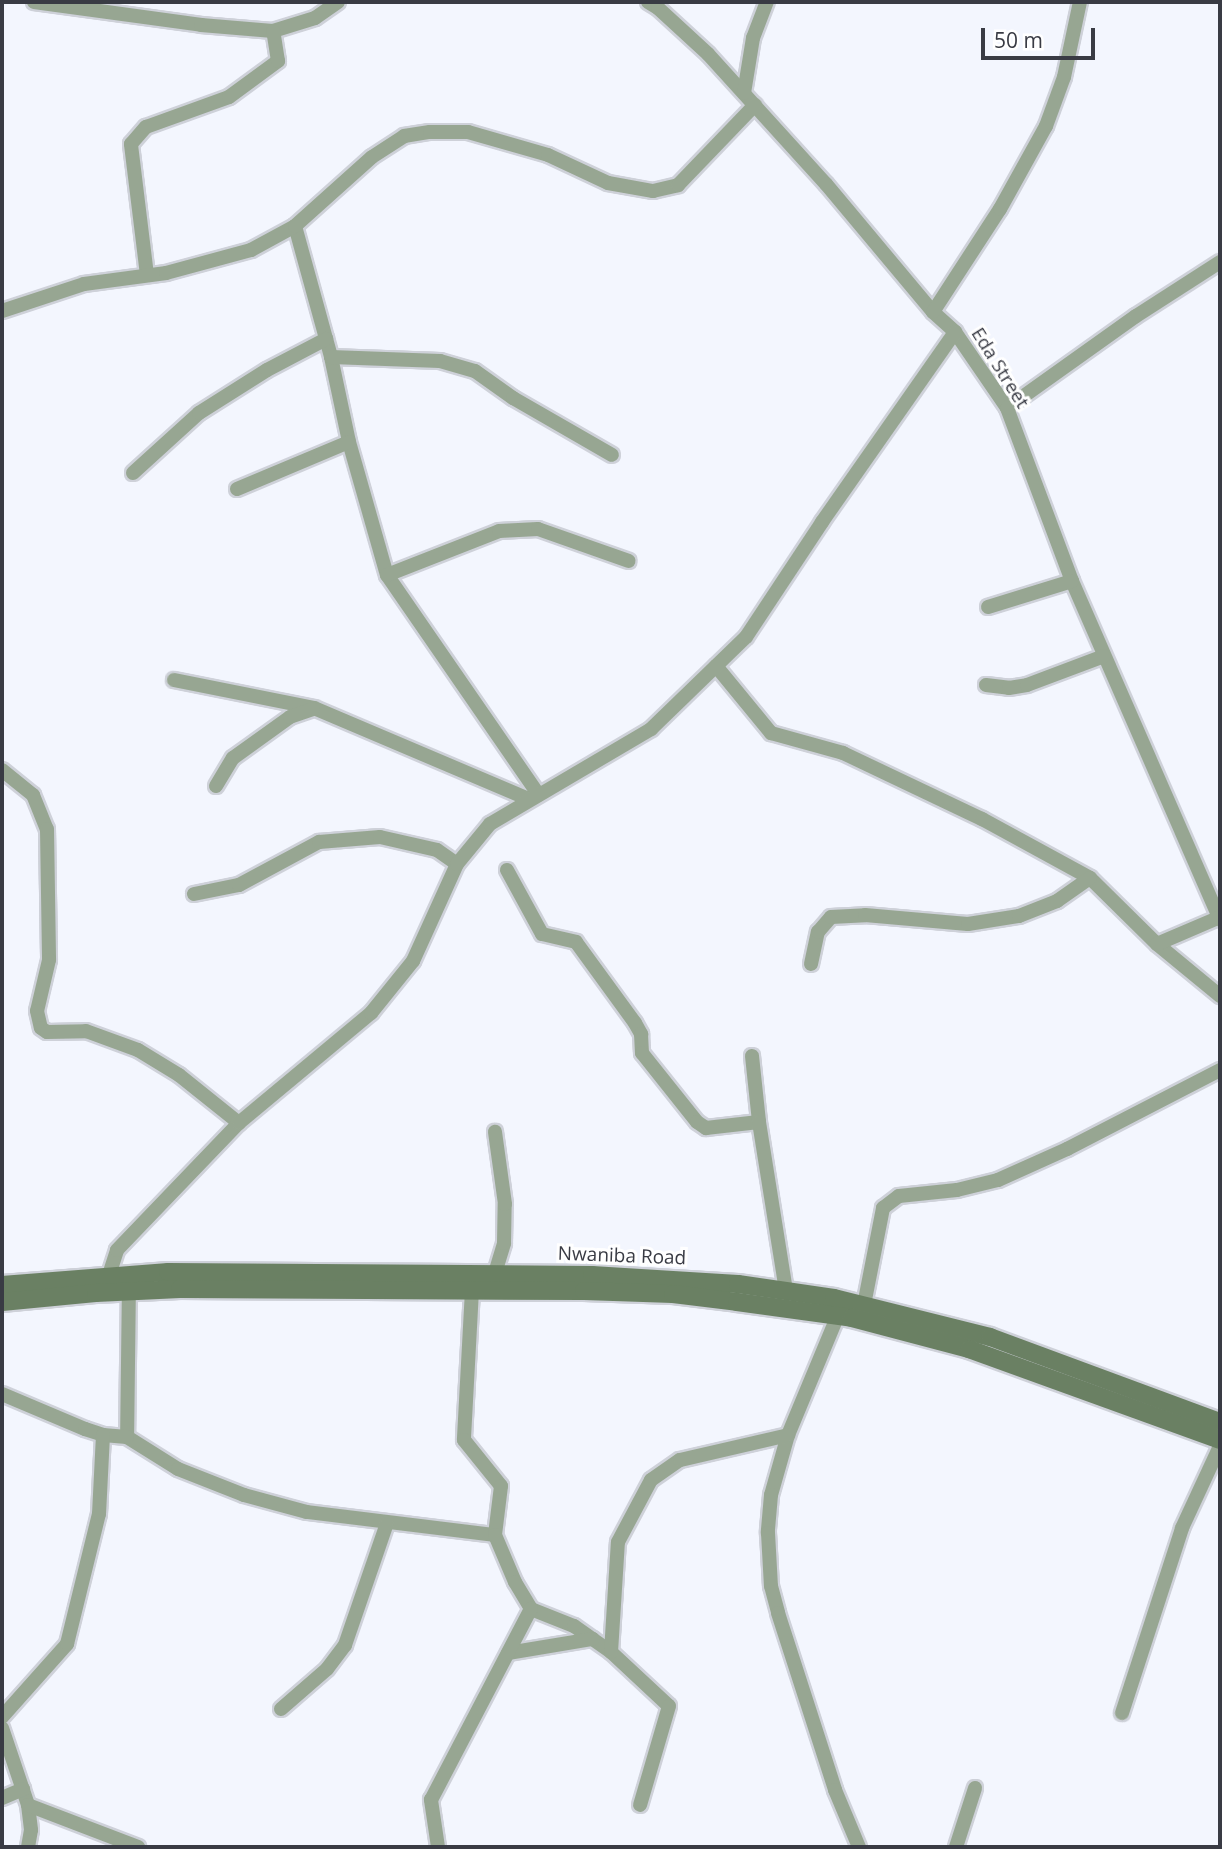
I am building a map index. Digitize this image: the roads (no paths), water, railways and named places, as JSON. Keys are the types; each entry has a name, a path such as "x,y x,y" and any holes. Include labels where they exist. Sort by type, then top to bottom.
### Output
{"main road":[{"name":"Nwaniba Road","path":"2,1285 109,1275 129,1283 495,1273 663,1277 786,1290 864,1305 990,1337 1220,1422"},
{"path":"2,1302 129,1283 673,1294 838,1315 969,1349 1220,1440"}],"street":[{"path":"34,2 201,25 273,31 315,18 338,2"},
{"name":"Eda Street","path":"648,2 708,54 826,184 933,312 955,332 1007,408 1072,581 1220,918"},
{"path":"744,93 753,38 767,2"},
{"path":"933,312 1000,209 1046,126 1064,77 1080,2"},
{"path":"147,275 131,144 146,127 229,97 278,61 273,31"},
{"path":"2,311 84,284 147,275 251,250 295,226 372,157 404,136 430,132 468,132 548,155 608,183 653,191 678,185 755,105"},
{"path":"295,226 331,357 349,442 387,575 533,797"},
{"path":"1007,408 1136,316 1220,262"},
{"path":"109,1275 117,1250 239,1124 371,1013 412,961 457,864 489,824 651,729 746,637 822,522 955,332"},
{"path":"133,472 200,413 267,370 326,339"},
{"path":"331,357 440,361 475,371 513,398 612,456"},
{"path":"237,489 349,442"},
{"path":"387,575 499,531 538,529 629,561"},
{"path":"988,607 1072,581"},
{"path":"986,685 1009,688 1027,685 1104,656"},
{"path":"716,666 771,733 843,753 982,819 1090,878 1157,944 1220,996"},
{"path":"174,680 314,708 533,797"},
{"path":"216,786 233,758 290,717 314,708"},
{"path":"2,770 33,795 47,829 49,960 37,1011 41,1028 47,1032 86,1031 138,1050 179,1075 239,1124"},
{"path":"194,894 239,885 319,842 380,837 436,850 457,864"},
{"path":"507,870 541,934 576,942 641,1033 642,1053 697,1122 706,1128 758,1122"},
{"path":"811,964 818,932 831,917 865,915 968,924 1019,916 1057,901 1090,878"},
{"path":"1157,944 1220,918"},
{"path":"752,1056 758,1122 786,1290"},
{"path":"864,1305 883,1208 899,1196 957,1190 998,1180 1067,1149 1220,1070"},
{"path":"495,1132 505,1204 504,1243 495,1273"},
{"path":"127,1437 129,1283"},
{"path":"472,1290 464,1440 501,1486 495,1535 515,1582 531,1609 574,1626 593,1639 611,1652 669,1706 640,1805"},
{"path":"838,1315 788,1435 771,1495 768,1533 771,1586 835,1790 859,1847"},
{"path":"2,1394 103,1435 127,1437 178,1469 244,1495 307,1512 495,1535"},
{"path":"2,1717 67,1644 99,1514 103,1435"},
{"path":"611,1652 618,1542 650,1480 680,1460 788,1435"},
{"path":"1122,1713 1182,1528 1220,1446"},
{"path":"281,1709 327,1669 345,1645 387,1523"},
{"path":"438,1847 430,1800 531,1609"},
{"path":"508,1653 593,1639"},
{"path":"2,1728 28,1805 31,1830 28,1847"},
{"path":"956,1847 975,1788"},
{"path":"2,1798 23,1789"},
{"path":"28,1805 138,1847"}]}
